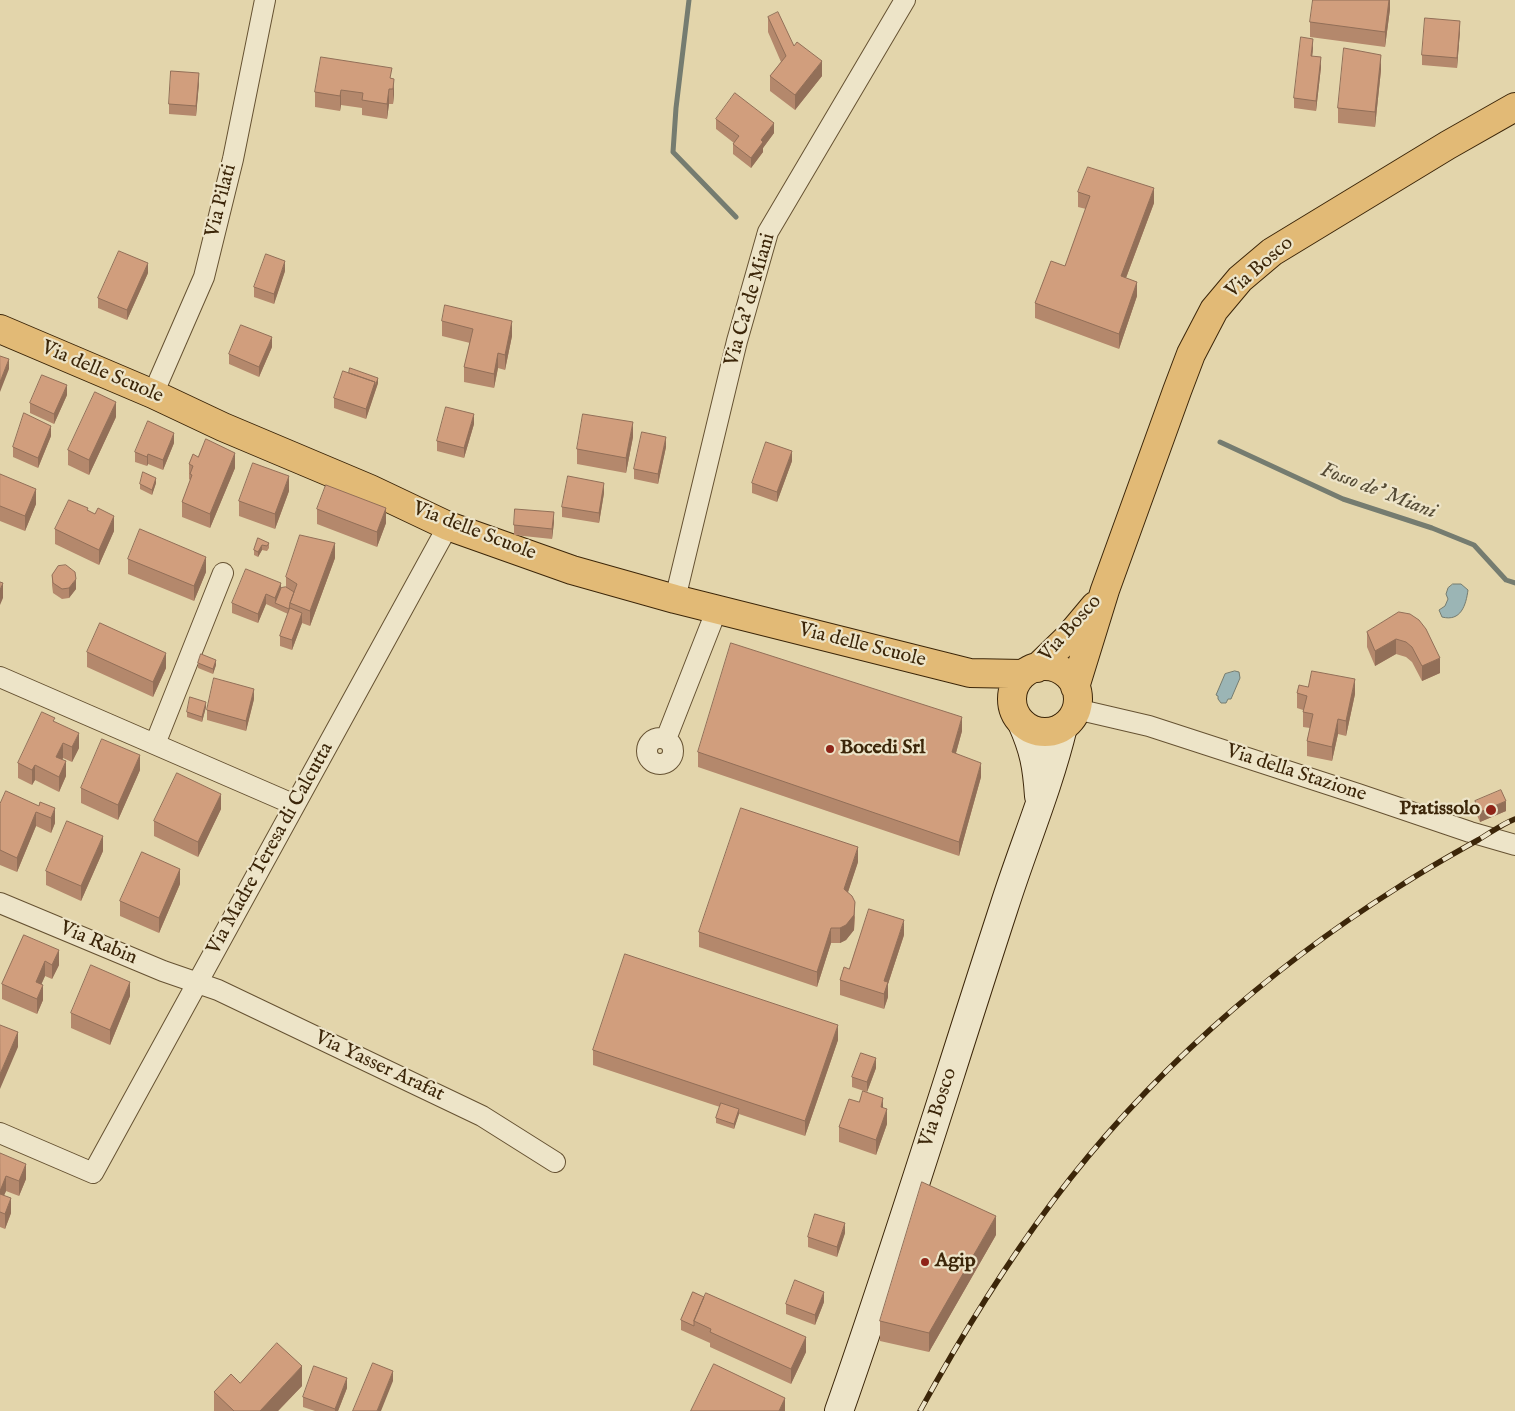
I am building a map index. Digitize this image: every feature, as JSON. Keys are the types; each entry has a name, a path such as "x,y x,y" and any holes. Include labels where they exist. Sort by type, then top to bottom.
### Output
{"main road":[{"name":"Via Bosco","path":"839,1411 1004,907 1053,766 1105,590 1191,354 1214,310 1240,279 1272,252 1448,145 1515,107"},
{"name":"Via delle Scuole","path":"0,329 153,394 223,427 370,488 448,526 572,570 675,599 970,673 1030,671"},
{"name":"Via Bosco","path":"1039,805 1037,768 1032,746 1012,703 1013,691 1017,682 1069,638 1089,614 1105,590"},
{"name":"Via Bosco","path":"1030,671 1052,667 1069,677 1071,708"},
{"name":"Via delle Scuole","path":"970,673 1018,718"},
{"path":"1018,718 1031,729 1042,732 1053,731 1071,708"}],"street":[{"name":"Via Pilati","path":"153,394 204,277 233,159 266,0"},
{"name":"Via Ca' de Miani","path":"675,599 737,341 768,232 906,0"},
{"name":"Via Madre Teresa di Calcutta","path":"0,1133 93,1173 448,526"},
{"path":"155,744 222,573"},
{"path":"666,739 717,609"},
{"path":"0,677 295,805"},
{"name":"Via della Stazione","path":"1071,708 1149,726 1470,832 1515,845"},
{"name":"Via Rabin","path":"0,903 163,971 198,982"},
{"name":"Via Yasser Arafat","path":"198,982 482,1116 555,1162"}],"water":[{"path":"1453,584 1461,584 1468,590 1466,601 1458,615 1448,618 1442,617 1439,610 1445,606 1448,599 1446,594 1448,588"},
{"path":"1235,671 1239,672 1240,678 1231,699 1228,699 1226,703 1221,703 1216,695 1225,674"}],"building":[{"path":"1313,0 1389,0 1385,32 1310,22"},
{"path":"778,12 794,46 797,42 822,61 795,95 770,76 786,56 768,17"},
{"path":"1425,18 1460,21 1457,58 1422,55"},
{"path":"1301,37 1313,39 1311,56 1321,57 1316,101 1294,98"},
{"path":"1344,48 1381,55 1375,112 1338,108"},
{"path":"321,57 392,68 390,78 394,79 393,89 389,89 387,104 362,100 363,93 341,90 340,96 315,92"},
{"path":"171,71 199,73 196,106 169,104"},
{"path":"735,93 774,123 761,140 763,142 751,158 733,144 739,136 716,119"},
{"path":"1088,167 1154,188 1121,276 1137,282 1119,334 1035,303 1051,261 1065,266 1090,196 1078,192"},
{"path":"119,251 148,263 127,310 98,298"},
{"path":"266,254 285,261 274,294 254,287"},
{"path":"445,305 512,321 505,355 498,353 494,374 464,367 473,329 442,321"},
{"path":"241,325 272,337 259,367 229,354"},
{"path":"0,356 9,359 0,382"},
{"path":"350,368 378,378 375,387 375,382 349,373"},
{"path":"343,371 375,382 366,409 334,398"},
{"path":"42,375 67,385 54,414 30,403"},
{"path":"95,392 116,402 89,460 68,450"},
{"path":"446,407 474,414 464,448 437,441"},
{"path":"24,413 51,426 38,458 13,447"},
{"path":"583,414 633,422 626,458 577,449"},
{"path":"148,421 174,433 163,460 148,454 147,457 135,452"},
{"path":"642,432 666,437 658,474 634,469"},
{"path":"206,439 235,453 210,514 182,502 192,475 190,474 193,466 189,464 193,454 198,457"},
{"path":"766,442 792,451 777,492 752,483"},
{"path":"253,463 289,476 275,514 239,501"},
{"path":"143,472 156,478 152,490 140,484"},
{"path":"0,474 36,489 25,516 0,506"},
{"path":"568,476 604,483 599,513 562,507"},
{"path":"326,485 386,508 377,532 317,509"},
{"path":"69,500 88,508 87,510 95,514 98,508 114,516 99,550 55,529"},
{"path":"515,509 554,512 552,529 514,525"},
{"path":"140,529 206,557 194,586 128,559"},
{"path":"300,535 335,543 310,611 290,603 297,584 286,577"},
{"path":"258,538 269,543 267,546 262,545 258,552 254,550"},
{"path":"66,565 75,572 76,579 69,588 62,589 53,583 52,575 58,566"},
{"path":"246,569 281,583 275,598 266,594 258,614 232,603"},
{"path":"286,587 294,592 289,609 275,603 281,588"},
{"path":"290,608 302,613 292,640 280,636"},
{"path":"1399,612 1410,614 1419,620 1426,629 1440,658 1422,666 1412,647 1406,642 1396,639 1375,651 1367,632"},
{"path":"100,623 166,653 153,682 87,652"},
{"name":"Bocedi Srl","path":"731,643 962,717 952,752 981,763 959,842 698,752"},
{"path":"201,654 216,660 213,669 198,663"},
{"path":"1312,671 1355,679 1346,721 1338,719 1332,747 1307,741 1313,714 1303,712 1307,696 1297,693 1299,685 1308,687"},
{"path":"214,678 254,689 246,721 207,710"},
{"path":"190,697 206,702 202,717 187,712"},
{"path":"42,712 55,718 53,721 79,733 72,747 63,743 56,757 66,761 59,777 35,765 32,770 18,763"},
{"path":"102,739 140,755 118,805 81,788"},
{"path":"177,773 221,794 198,842 154,821"},
{"path":"1501,790 1506,801 1480,812 1475,801"},
{"path":"6,791 39,806 40,802 55,808 51,818 36,812 17,858 0,850 0,804"},
{"path":"741,808 858,847 844,889 852,896 855,902 854,915 846,925 840,928 831,928 817,972 699,932"},
{"path":"67,821 103,836 81,886 46,871"},
{"path":"142,852 180,869 159,918 120,901"},
{"path":"869,909 904,920 884,981 888,982 884,994 840,980 844,967 849,969"},
{"path":"24,935 59,950 52,965 45,961 36,982 43,985 37,999 2,984"},
{"path":"625,954 838,1025 805,1121 593,1050"},
{"path":"91,965 130,982 110,1030 71,1013"},
{"path":"0,1025 18,1032 0,1074"},
{"path":"861,1053 876,1058 867,1082 852,1077"},
{"path":"863,1091 883,1098 881,1107 887,1109 876,1140 839,1127 849,1099 859,1102"},
{"path":"721,1103 739,1109 734,1124 716,1118"},
{"path":"0,1153 26,1164 19,1181 6,1176 0,1191"},
{"path":"922,1182 996,1216 929,1333 880,1321"},
{"path":"0,1194 11,1198 5,1214 0,1212"},
{"path":"815,1214 845,1223 837,1247 808,1237"},
{"path":"795,1280 824,1292 815,1315 786,1304"},
{"path":"693,1292 704,1297 694,1321 694,1326 681,1320"},
{"path":"706,1293 806,1337 791,1369 710,1332 711,1329 694,1321"},
{"path":"277,1343 302,1366 260,1411 234,1411 214,1392 231,1374 240,1383"},
{"path":"373,1363 393,1371 377,1411 353,1411"},
{"path":"714,1364 785,1398 779,1411 691,1411"},
{"path":"314,1366 347,1378 335,1409 303,1397"}],"waterway":[{"name":"Fosso de' Miani","path":"689,0 676,108 673,152 736,217"},
{"name":"Fosso de' Miani","path":"1220,442 1343,499 1432,528 1474,545 1506,580 1515,583"}],"railway":[{"path":"920,1411 983,1304 1053,1201 1127,1112 1168,1070 1211,1029 1301,954 1427,869 1515,819"}],"place":[{"name":"Bocedi Srl","path":"830,749"},
{"name":"Pratissolo","path":"1491,810"},
{"name":"Agip","path":"925,1262"}]}
